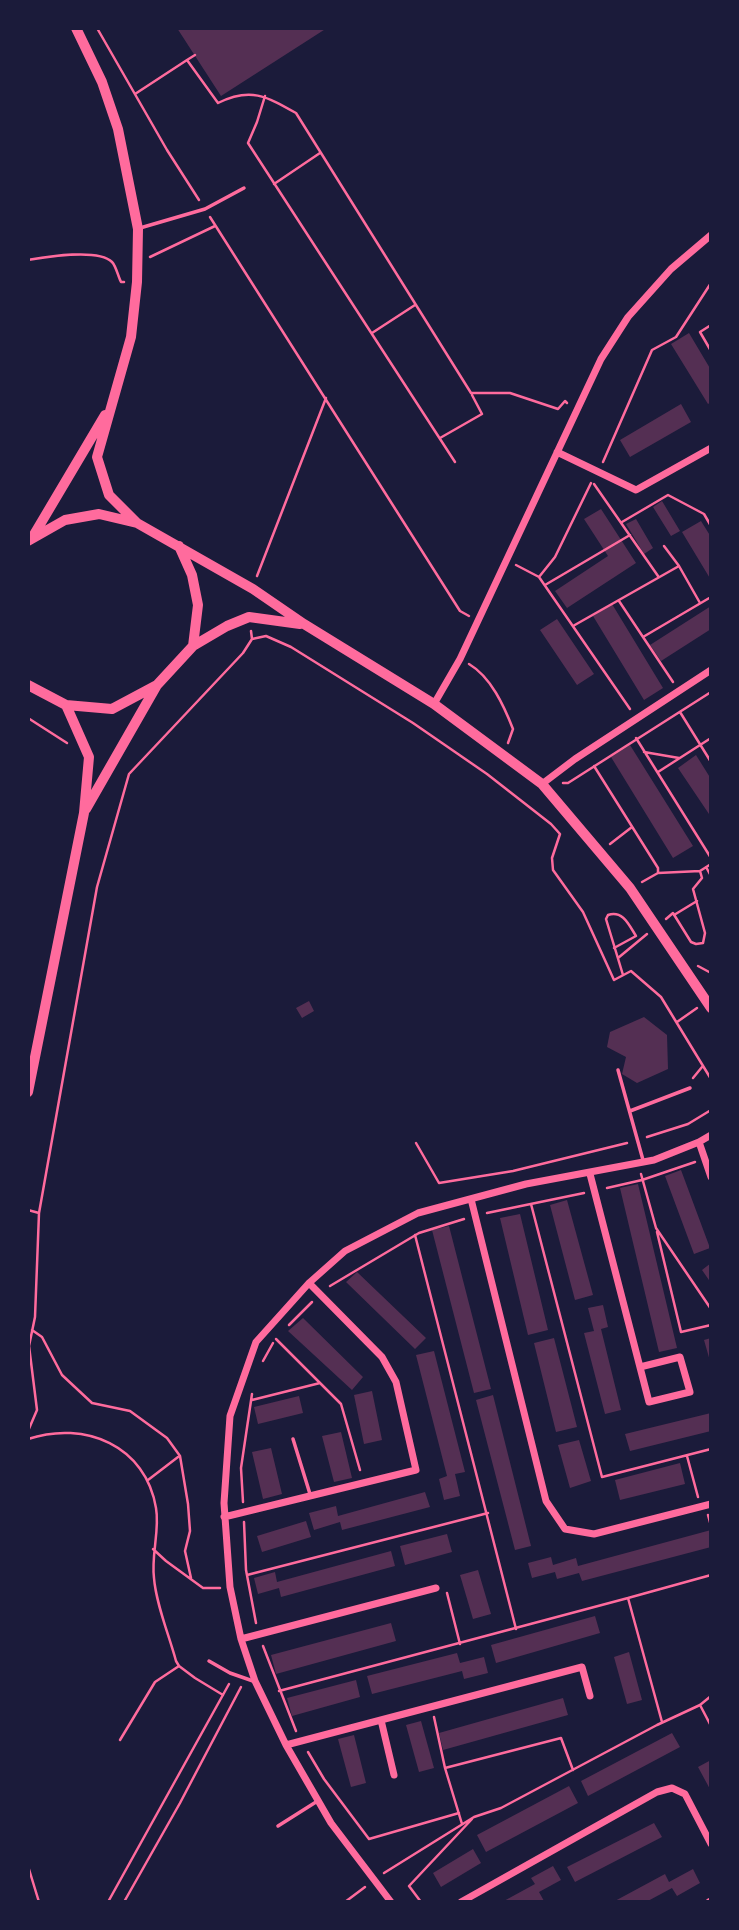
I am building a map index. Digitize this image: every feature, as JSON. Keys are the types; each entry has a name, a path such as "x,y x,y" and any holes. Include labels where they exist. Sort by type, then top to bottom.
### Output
{"street":[{"path":"76,28 102,82 118,129 138,229 137,282 131,337 97,457 109,495 138,523 253,589 304,624 434,704 542,784 630,888 709,1003"},
{"path":"434,704 460,659 575,409 601,359 628,317 671,269 711,235"},
{"path":"30,540 111,405"},
{"path":"557,452 636,490 711,448"},
{"path":"30,540 65,520 99,514 138,523"},
{"path":"178,545 192,575 198,606 192,646"},
{"path":"84,813 157,685 192,646 249,617 304,624"},
{"path":"542,784 575,759 711,670"},
{"path":"28,685 66,705 112,709 157,685"},
{"path":"28,1092 84,813 89,757 66,705"},
{"path":"391,1902 318,1800 286,1745 255,1681 242,1639 230,1587 224,1517 230,1416 256,1342 309,1283 345,1251 418,1213 526,1184 641,1163 711,1135"},
{"path":"699,1142 711,1177"},
{"path":"590,1174 649,1402 690,1392 680,1357 640,1367"},
{"path":"471,1199 546,1502 565,1529 594,1534 711,1504"},
{"path":"224,1517 416,1470 396,1382 382,1357 309,1283"},
{"path":"242,1639 436,1588"},
{"path":"286,1745 582,1667 590,1696"},
{"path":"381,1720 394,1775"},
{"path":"461,1902 657,1792 672,1788 685,1794 711,1844"}],"lane":[{"path":"138,229 205,209 244,188"},
{"path":"618,1070 638,1140 641,1163"},
{"path":"630,1111 690,1088"},
{"path":"293,1439 311,1496"},
{"path":"209,1661 234,1675 255,1681"},
{"path":"278,1826 318,1800"}],"path":[{"path":"97,28 205,209 460,611 478,621"},
{"path":"135,94 195,55"},
{"path":"187,60 218,103 236,94 265,96 296,113 482,414 440,439"},
{"path":"265,96 248,142 455,463"},
{"path":"274,184 320,153"},
{"path":"598,472 652,350 676,337 711,283"},
{"path":"372,333 415,305"},
{"path":"711,325 700,332 711,351"},
{"path":"471,393 510,393 558,410 565,401 575,409"},
{"path":"253,589 326,398"},
{"path":"539,577 555,557 592,481 658,577"},
{"path":"622,522 668,495 704,514 711,526"},
{"path":"545,585 630,535"},
{"path":"664,546 700,603"},
{"path":"507,560 539,577 638,720"},
{"path":"573,626 678,566"},
{"path":"643,637 711,597"},
{"path":"619,601 680,692"},
{"path":"28,1432 37,1410 29,1346 39,1213 97,887 129,774 243,653 252,639 249,617"},
{"path":"252,639 266,636 291,647 413,723 487,774 551,824 560,834 552,858 553,870 583,912 614,980 631,971 661,997 711,1079"},
{"path":"460,659 478,669 503,704 513,729 502,753"},
{"path":"542,784 568,783 711,692"},
{"path":"680,712 711,762"},
{"path":"629,726 711,858"},
{"path":"656,773 711,738"},
{"path":"644,752 679,758"},
{"path":"594,766 658,868 658,873"},
{"path":"601,852 632,827"},
{"path":"630,888 658,873 700,871 711,864"},
{"path":"706,867 711,876"},
{"path":"696,901 673,914 691,942 696,944 703,943 705,933 693,889 702,878 700,871"},
{"path":"614,948 636,936 622,916 616,913 608,915 606,919 614,948 622,975"},
{"path":"677,1022 709,1003"},
{"path":"416,1143 439,1183 513,1171 638,1140 688,1124 711,1110"},
{"path":"285,1330 320,1294 340,1278 415,1235 475,1216 642,1180 705,1158"},
{"path":"641,1163 642,1180 681,1332 711,1325"},
{"path":"531,1204 602,1477 711,1449"},
{"path":"28,1210 39,1213"},
{"path":"656,1228 711,1309"},
{"path":"415,1235 516,1629"},
{"path":"32,1330 42,1337 62,1375 92,1403 130,1411 167,1438 180,1456 188,1504 190,1531 185,1551 191,1578"},
{"path":"258,1371 276,1339 341,1404 363,1483"},
{"path":"250,1400 320,1383"},
{"path":"251,1394 241,1468 247,1575 259,1634 291,1723 324,1779 369,1839 458,1813"},
{"path":"28,1439 46,1434 80,1433 106,1439 135,1461 144,1472 157,1511 153,1579 176,1661 195,1678 223,1695"},
{"path":"148,1480 180,1456"},
{"path":"687,1456 700,1507"},
{"path":"247,1575 488,1513"},
{"path":"153,1549 203,1588 212,1590 230,1587"},
{"path":"279,1691 711,1575"},
{"path":"436,1588 445,1586 460,1644"},
{"path":"628,1598 662,1722"},
{"path":"120,1740 155,1682 180,1666"},
{"path":"108,1902 234,1675"},
{"path":"124,1902 180,1803 245,1678"},
{"path":"383,1874 474,1817 501,1808 662,1722 700,1705 711,1696"},
{"path":"700,1705 711,1726"},
{"path":"432,1707 445,1768 462,1824"},
{"path":"445,1768 561,1738 573,1770"},
{"path":"421,1902 410,1886 474,1817"},
{"path":"28,1866 39,1902"},
{"path":"345,1902 373,1881"}],"building":[{"path":"177,28 327,28 221,96"},
{"path":"689,333 711,370 711,402 708,404 671,344"},
{"path":"681,404 691,422 630,457 620,440"},
{"path":"662,501 680,531 671,536 653,507"},
{"path":"601,509 636,563 567,608 555,591 608,556 584,519"},
{"path":"636,519 653,548 644,554 626,524"},
{"path":"701,521 711,537 711,580 682,532"},
{"path":"612,604 663,688 644,700 593,616"},
{"path":"711,606 711,629 661,661 650,645"},
{"path":"557,619 594,674 577,685 540,630"},
{"path":"630,745 693,846 673,858 611,757"},
{"path":"696,755 711,779 711,817 678,768"},
{"path":"309,1001 314,1011 302,1018 296,1008"},
{"path":"644,1017 667,1035 668,1069 637,1083 622,1074 626,1057 607,1047 610,1032"},
{"path":"681,1170 710,1248 694,1254 665,1176"},
{"path":"638,1184 677,1348 659,1352 620,1188"},
{"path":"567,1200 593,1295 575,1300 550,1205"},
{"path":"520,1214 548,1330 528,1335 500,1218"},
{"path":"449,1226 491,1389 474,1393 432,1230"},
{"path":"711,1263 711,1283 702,1270"},
{"path":"357,1272 426,1338 415,1349 346,1282"},
{"path":"603,1305 608,1327 601,1329 621,1410 605,1414 584,1333 594,1331 588,1308"},
{"path":"303,1318 363,1377 352,1390 288,1331"},
{"path":"554,1338 577,1427 556,1432 534,1343"},
{"path":"711,1338 711,1361 710,1361 704,1340"},
{"path":"434,1351 465,1472 455,1474 460,1496 444,1500 439,1479 447,1476 416,1355"},
{"path":"372,1391 382,1440 364,1444 354,1395"},
{"path":"493,1395 531,1546 515,1550 476,1400"},
{"path":"299,1396 303,1413 258,1424 254,1407"},
{"path":"711,1413 711,1431 630,1451 625,1434"},
{"path":"341,1432 352,1478 334,1482 322,1436"},
{"path":"579,1440 591,1481 570,1488 558,1445"},
{"path":"271,1448 282,1494 263,1499 252,1452"},
{"path":"680,1463 685,1484 620,1500 615,1480"},
{"path":"425,1492 430,1507 342,1530 340,1522 314,1530 309,1513 336,1506 338,1516"},
{"path":"306,1521 311,1537 262,1552 257,1536"},
{"path":"711,1530 711,1547 582,1581 579,1573 557,1579 555,1572 532,1578 528,1563 551,1557 553,1565 576,1558 578,1566"},
{"path":"447,1534 452,1552 405,1565 400,1546"},
{"path":"391,1551 395,1566 281,1597 279,1588 258,1594 254,1578 275,1572 277,1582"},
{"path":"478,1570 491,1614 473,1619 460,1575"},
{"path":"595,1616 600,1633 496,1663 491,1645"},
{"path":"391,1623 396,1641 276,1674 271,1655"},
{"path":"629,1652 642,1700 627,1704 614,1657"},
{"path":"457,1653 460,1663 484,1657 488,1673 464,1679 462,1671 372,1694 367,1676"},
{"path":"356,1680 360,1697 292,1716 287,1698"},
{"path":"563,1698 568,1715 443,1750 439,1733"},
{"path":"421,1721 434,1768 419,1772 406,1725"},
{"path":"672,1733 680,1747 588,1796 581,1781"},
{"path":"354,1735 366,1783 351,1787 338,1739"},
{"path":"711,1760 711,1791 698,1767"},
{"path":"569,1786 578,1803 486,1852 477,1835"},
{"path":"654,1823 662,1837 575,1882 567,1867"},
{"path":"473,1849 481,1863 441,1887 433,1873"},
{"path":"553,1866 561,1880 539,1892 544,1901 502,1902 535,1884 531,1878"},
{"path":"693,1869 700,1883 677,1896 672,1888 646,1902 613,1902 665,1874 669,1882"}]}
